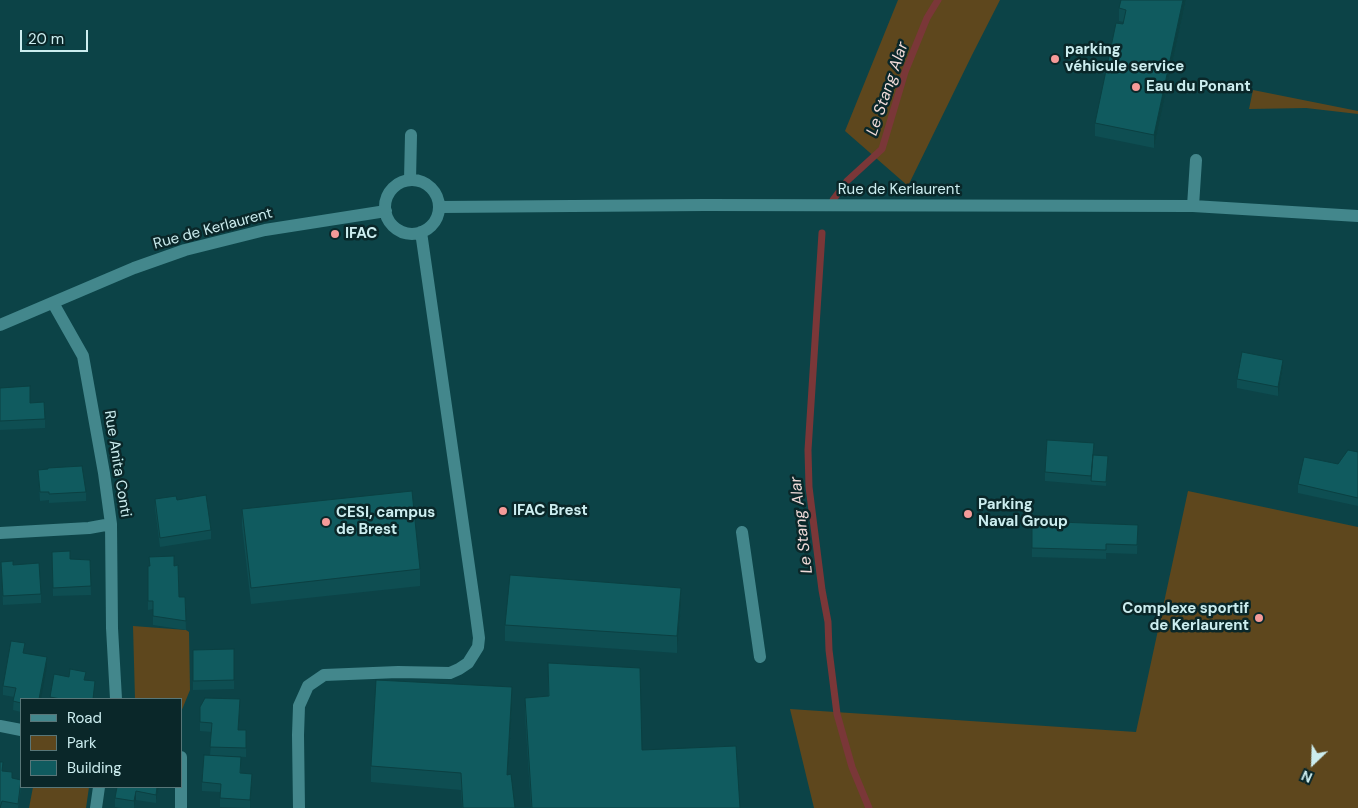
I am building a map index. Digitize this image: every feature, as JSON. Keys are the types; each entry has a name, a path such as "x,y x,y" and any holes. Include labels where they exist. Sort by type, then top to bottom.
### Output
{"street":[{"path":"410,180 411,135"},
{"path":"1193,206 1196,160"},
{"path":"419,180 428,184 434,190 440,207 434,223 421,232 412,234 403,232 389,220 386,212 386,202 388,194 401,182 419,180"},
{"name":"Rue de Kerlaurent","path":"440,207 706,205 1193,206 1358,216"},
{"name":"Rue de Kerlaurent","path":"0,325 134,268 185,250 265,230 386,212"},
{"path":"299,808 298,735 300,706 308,686 324,675 398,672 450,673 468,663 478,647 479,638 475,608 421,232"},
{"name":"Rue Anita Conti","path":"53,303 83,356 104,473 111,524 112,628 116,698"},
{"path":"0,532 89,528 111,524"},
{"path":"742,532 760,657"},
{"path":"0,726 20,730"},
{"path":"96,808 99,788"},
{"path":"181,788 181,808"}],"green space":[{"path":"898,0 1000,0 908,186 845,131"},
{"path":"1253,90 1358,111 1358,114 1306,108 1249,109"},
{"name":"Complexe sportif de Kerlaurent","path":"1188,491 1358,527 1358,808 814,808 790,709 1136,732"},
{"path":"133,626 186,630 189,632 190,690 182,710 182,698 135,698"},
{"path":"33,788 89,788 86,808 29,808"}],"building":[{"name":"Eau du Ponant","path":"1121,0 1183,0 1154,135 1095,123 1116,23 1123,24 1126,10 1119,8"},
{"path":"1242,352 1283,360 1278,387 1237,379"},
{"path":"30,386 30,403 44,402 45,419 0,421 0,388"},
{"path":"1047,440 1094,443 1091,476 1045,472"},
{"path":"1348,450 1358,452 1358,498 1298,484 1304,457 1338,464"},
{"path":"1093,455 1108,456 1106,482 1091,481"},
{"path":"82,466 86,492 49,494 49,492 40,492 38,470"},
{"path":"412,491 420,569 251,588 242,509"},
{"path":"206,495 211,530 160,538 155,499 176,496 177,500"},
{"path":"1032,521 1138,525 1137,545 1106,544 1106,550 1032,548"},
{"path":"70,551 70,559 90,560 91,586 53,588 52,552"},
{"path":"174,556 174,566 178,565 179,597 185,597 186,621 153,616 153,601 148,601 149,557"},
{"path":"13,561 13,565 39,563 41,594 3,596 1,562"},
{"path":"510,575 681,588 677,636 505,625"},
{"path":"11,641 25,643 23,653 47,657 39,698 20,698 20,703 13,701 16,688 3,686"},
{"path":"234,649 234,680 193,681 193,650"},
{"path":"548,663 640,668 642,750 736,746 740,808 532,808 525,698 549,696"},
{"path":"70,669 86,672 84,680 95,681 93,698 50,697 54,674 69,677"},
{"path":"376,680 512,687 507,775 511,774 515,808 463,808 461,773 371,766"},
{"path":"205,698 240,699 238,730 246,730 246,748 210,747 212,723 200,722 200,707"},
{"path":"204,755 241,757 240,773 252,774 250,800 220,798 221,784 202,782"},
{"path":"0,762 3,762 2,771 12,772 12,778 20,780 20,788 18,804 2,801 0,808"},
{"path":"117,788 157,788 156,795 136,791 134,801 115,798"}],"waterway":[{"name":"Le Stang Alar","path":"833,200 847,181 882,149 905,72 927,18 938,0"},
{"name":"Le Stang Alar","path":"822,233 808,450 809,487 828,622 829,650 837,714 852,767 869,808"}],"place":[{"name":"parking véhicule service","path":"1055,59"},
{"name":"Eau du Ponant","path":"1136,87"},
{"name":"IFAC","path":"335,234"},
{"name":"IFAC Brest","path":"503,511"},
{"name":"Parking Naval Group","path":"968,514"},
{"name":"CESI, campus de Brest","path":"326,522"},
{"name":"Complexe sportif de Kerlaurent","path":"1259,618"}]}
